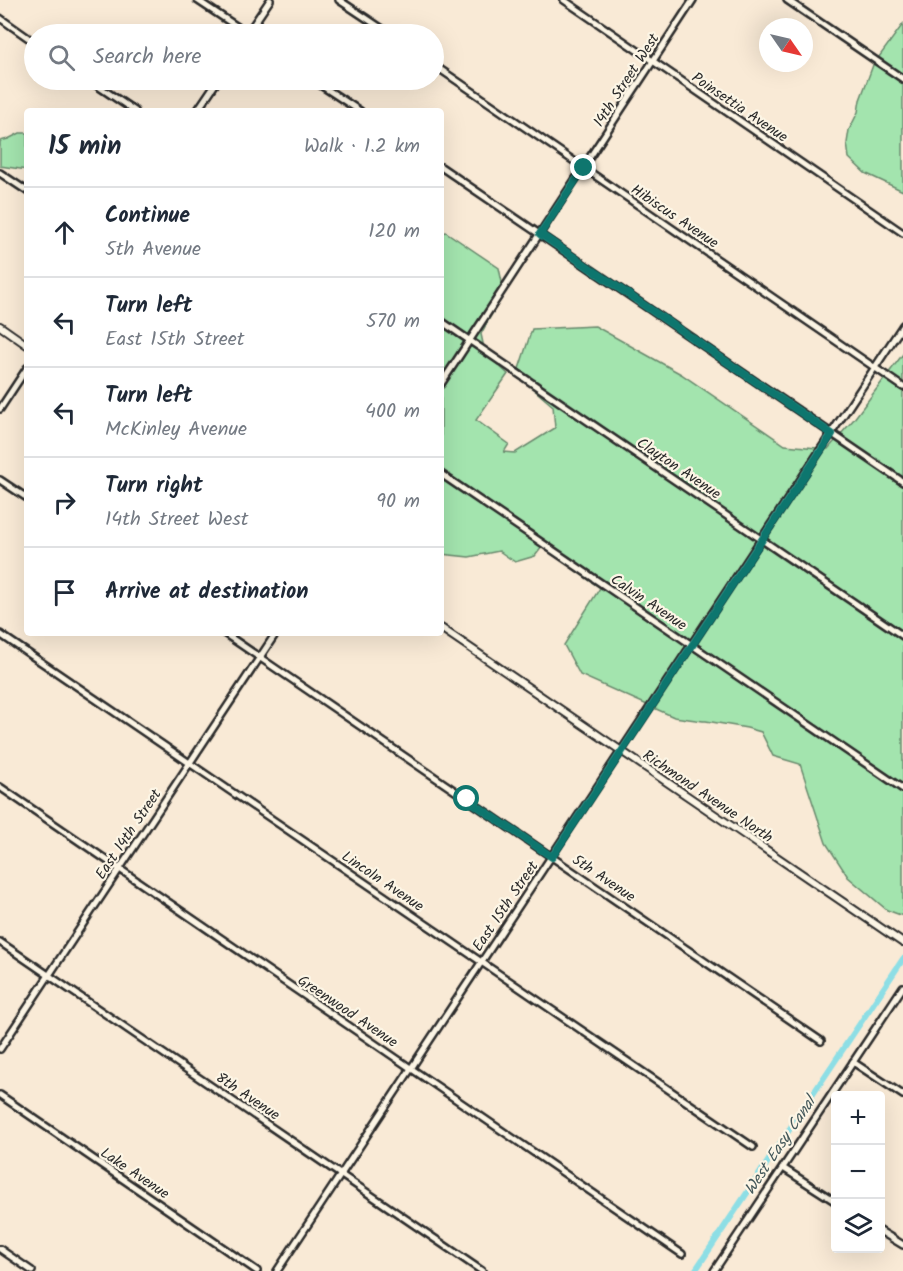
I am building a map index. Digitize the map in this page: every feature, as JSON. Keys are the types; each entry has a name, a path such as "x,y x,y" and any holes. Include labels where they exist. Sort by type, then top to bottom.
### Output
{"street":[{"path":"197,0 232,24"},
{"path":"254,24 270,0"},
{"path":"339,0 375,24"},
{"name":"Poinsettia Avenue","path":"564,0 903,233"},
{"name":"14th Street West","path":"540,234 693,0"},
{"path":"787,0 903,79"},
{"path":"0,18 24,35"},
{"name":"Hibiscus Avenue","path":"444,72 903,387"},
{"path":"104,90 131,108"},
{"path":"199,108 211,90"},
{"path":"329,90 356,108"},
{"path":"444,169 903,482"},
{"path":"0,173 24,189"},
{"path":"444,379 540,234"},
{"name":"Clayton Avenue","path":"444,323 903,636"},
{"name":"East 15th Street","path":"277,1271 903,325"},
{"path":"0,326 24,343"},
{"path":"0,409 24,373"},
{"name":"Calvin Avenue","path":"444,476 903,789"},
{"path":"0,480 24,496"},
{"name":"Richmond Avenue North","path":"444,630 903,944"},
{"name":"Lincoln Avenue","path":"0,634 753,1148"},
{"name":"5th Avenue","path":"228,636 821,1041"},
{"name":"East 14th Street","path":"0,1049 274,636"},
{"name":"Greenwood Avenue","path":"0,787 682,1254"},
{"name":"8th Avenue","path":"0,942 482,1271"},
{"path":"714,1271 903,987"},
{"path":"853,1062 903,1095"},
{"name":"Lake Avenue","path":"0,1095 257,1271"},
{"path":"783,1168 831,1199"},
{"path":"885,1234 903,1245"},
{"path":"0,1249 33,1271"}],"green space":[{"path":"903,24 903,191 865,173 849,158 847,143 849,130 858,112 873,65"},
{"path":"24,133 24,170 0,166 0,141"},
{"path":"444,232 499,268 504,292 481,334 485,353 508,374 476,420 509,444 504,452 515,453 555,428 553,406 517,375 532,329 595,326 681,374 785,445 828,449 854,419 903,354 903,916 887,910 848,877 826,843 800,764 773,756 761,732 674,717 580,675 564,645 600,588 542,547 535,556 515,562 499,551 469,557 444,554"}],"waterway":[{"name":"West Easy Canal","path":"695,1271 903,959"}],"route":[{"path":"467,799 552,857 832,434 540,234 584,168"}]}
